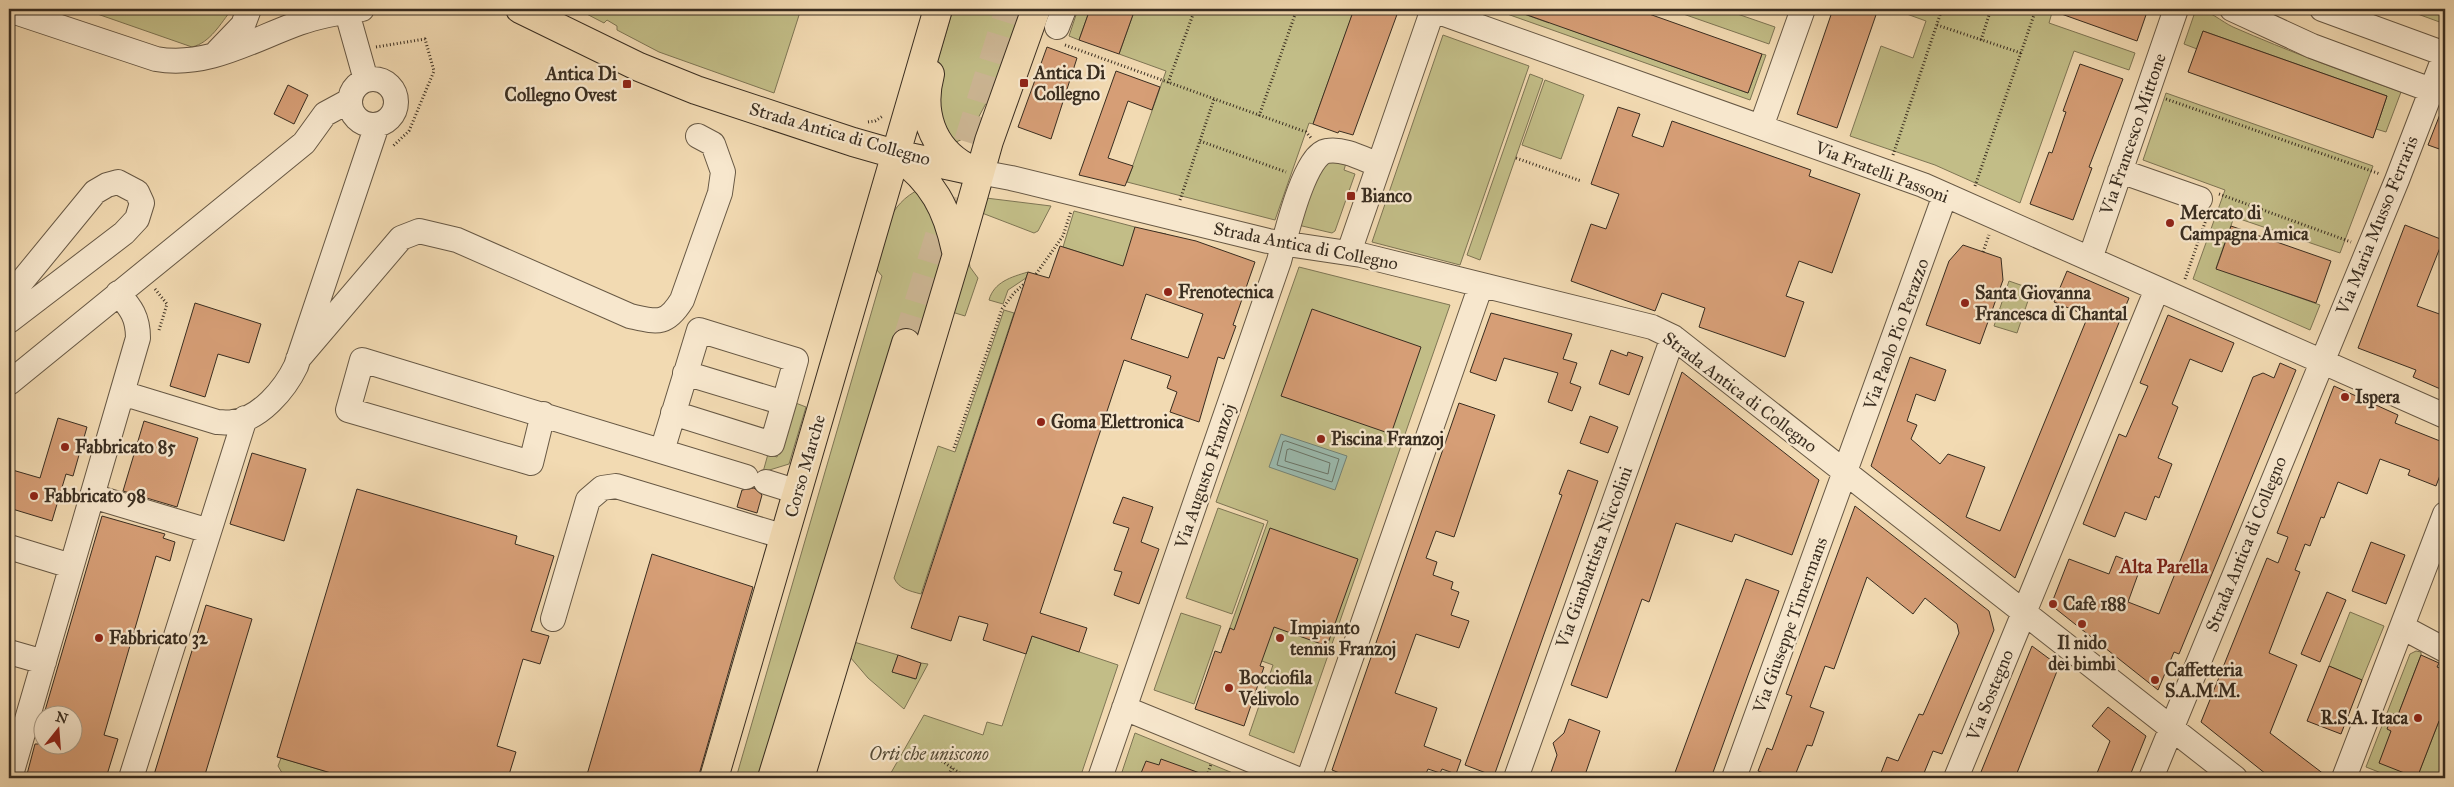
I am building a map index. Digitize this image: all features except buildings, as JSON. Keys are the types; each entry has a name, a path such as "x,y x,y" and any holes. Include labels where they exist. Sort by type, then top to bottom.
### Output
{"main road":[{"name":"Strada Antica di Collegno","path":"520,9 639,67 696,90 896,154 975,171"},
{"path":"800,778 957,254 975,171 1036,9"},
{"name":"Corso Marche","path":"714,778 936,14"},
{"path":"936,14 934,59 926,101 931,125 939,146 946,154 975,171"},
{"path":"896,154 914,168 934,191 951,226 957,254"},
{"path":"772,778 906,344"}],"street":[{"path":"214,56 243,25 249,9"},
{"path":"1348,252 1433,9"},
{"name":"Via Fratelli Passoni","path":"1433,9 1887,172 1945,195 2445,416"},
{"path":"1761,127 1802,9"},
{"name":"Via Francesco Mittone","path":"2090,258 2176,9"},
{"path":"2232,9 2312,46 2431,90"},
{"path":"2322,9 2445,54"},
{"path":"9,10 156,59 177,63 214,56 300,23 312,14 351,10 366,80"},
{"name":"Via Maria Musso Ferraris","path":"2321,360 2397,180 2445,54"},
{"path":"9,383 304,143 326,114 349,101 355,86 366,80 378,78 385,82 395,94 395,110 385,122 377,125 361,122 354,117 349,101"},
{"path":"122,393 217,422 233,422 244,418 264,407 277,395 289,380 298,359 377,125"},
{"path":"298,359 400,238 419,231 457,240 630,316 655,321 672,315 682,300 720,193 722,172 713,144 698,136"},
{"path":"1324,151 1336,150 1379,165"},
{"name":"Via Augusto Franzoj","path":"1124,708 1284,243 1308,167 1316,156 1324,151"},
{"name":"Strada Antica di Collegno","path":"975,171 1268,241 1348,252 1652,327 1672,337 2235,778"},
{"path":"2120,171 2209,201"},
{"path":"9,297 94,192 118,182 137,192 142,203 137,219 124,233 9,321"},
{"name":"Via Paolo Pio Perazzo","path":"1846,472 1945,195"},
{"path":"1309,778 1481,285"},
{"path":"2024,612 2157,289"},
{"path":"10,778 138,338 138,325 134,311 118,293"},
{"path":"662,451 673,413 686,373 698,330 796,360 772,444 673,413"},
{"name":"Via Gianbattista Niccolini","path":"1516,778 1672,337"},
{"path":"544,414 531,463 348,410 362,360 544,414 798,492"},
{"name":"Strada Antica di Collegno","path":"2171,728 2321,360"},
{"path":"686,373 784,403"},
{"path":"131,778 244,418"},
{"name":"Via Giuseppe Timermans","path":"1734,778 1846,472"},
{"path":"553,619 588,500 602,488 616,486 785,537"},
{"path":"92,496 209,531"},
{"path":"2344,778 2445,514"},
{"path":"9,547 71,566"},
{"name":"Via Sostegno","path":"1956,778 2024,612"},
{"path":"2402,626 2445,650"},
{"path":"9,652 44,662"},
{"path":"1100,778 1124,708 1294,778"},
{"path":"2151,778 2171,728"}],"path":[{"path":"1168,83 1195,9"},
{"path":"1259,116 1297,9"},
{"path":"1887,172 1942,9"},
{"path":"1980,40 1991,9"},
{"path":"1969,206 2036,9"},
{"path":"1061,18 1052,40 1306,132 1324,151"},
{"path":"1937,24 2021,53"},
{"path":"2147,92 2397,180"},
{"path":"1180,200 1214,99"},
{"path":"866,122 875,121 889,112"},
{"path":"1200,141 1305,178"},
{"path":"1516,158 1581,181"},
{"path":"1036,274 1062,236 1076,194"},
{"path":"2178,298 2209,201 2368,248"},
{"path":"954,448 1002,310 1014,292 1024,284"},
{"path":"930,753 967,778"},
{"path":"947,778 952,768"}],"green space":[{"path":"83,9 232,9 210,37 192,47"},
{"path":"577,9 801,9 774,93 659,52 617,30 617,26 607,20 604,23"},
{"path":"953,9 1028,9 1003,72 977,120 967,137 954,143 948,141 932,80"},
{"path":"1078,9 1090,9 1079,40 1069,36"},
{"path":"1135,9 1341,9 1353,13 1313,124 1309,123 1275,220 1127,182 1166,71 1119,54"},
{"path":"1493,9 1510,9 1549,23 1554,9 1572,9 1565,28 1748,93 1762,54 1766,55 1750,100"},
{"path":"1669,9 1723,9 1775,27 1769,44"},
{"path":"1893,9 2053,9 2049,23 2135,53 2129,70 2074,51 2020,203 1935,165 1850,136 1881,46 1913,58 1926,21"},
{"path":"2196,9 2205,11 2233,27 2274,44 2401,92 2386,132 2376,129 2387,96 2203,31 2197,49 2184,44"},
{"path":"2404,9 2445,9 2445,24"},
{"path":"1443,35 1529,66 1460,265 1372,242"},
{"path":"1530,74 1543,79 1480,260 1467,255"},
{"path":"1545,80 1584,95 1561,159 1522,145"},
{"path":"2166,93 2373,166 2340,253 2234,217 2216,268 2320,305 2310,330 2193,279 2225,190 2143,160"},
{"path":"1330,162 1346,163 1344,170 1355,174 1335,231 1332,233 1298,225 1317,170"},
{"path":"920,189 948,242 788,778 736,778 882,276 872,264 888,221 894,211 909,195"},
{"path":"986,198 1051,206 1038,231 1034,233 982,213"},
{"path":"1074,211 1135,227 1131,243 1150,249 1155,232 1166,234 1153,276 1063,247"},
{"path":"968,256 970,267 978,278 965,316 952,312"},
{"name":"Piscina Franzoj","path":"1299,267 1450,305 1294,753 1249,735 1273,665 1223,647 1268,521 1216,502"},
{"path":"1028,272 1026,278 1008,290 1003,304 989,300 991,294 1004,281"},
{"path":"2009,281 2032,289 2017,333 1994,326"},
{"path":"1004,310 1014,313 921,594 909,591 899,585 894,578 938,446 955,452"},
{"path":"793,402 806,407 789,464 763,472 768,454 777,457"},
{"path":"1218,508 1264,524 1232,614 1186,598"},
{"path":"2350,612 2384,626 2362,680 2329,666"},
{"path":"1181,613 1221,626 1194,704 1154,690"},
{"name":"Orti che uniscono","path":"1032,636 1118,665 1080,778 888,778 924,715 983,735 987,722 1002,726"},
{"path":"854,642 898,655 893,672 915,679 921,663 928,664 904,709 868,678 850,657"},
{"path":"2416,651 2421,652 2421,655 2398,715 2393,714 2388,729 2391,731 2417,778 2394,778 2366,767 2410,654"},
{"path":"2439,721 2445,724 2445,778 2417,778"},
{"path":"1135,733 1245,778 1120,778"},
{"path":"281,758 348,778 285,778 278,766"}],"water":[{"path":"1281,434 1347,456 1335,490 1269,467"}],"tunnel":[{"path":"906,343 1009,9"}],"place":[{"name":"Antica Di Collegno","path":"1024,83"},
{"name":"Antica Di Collegno Ovest","path":"627,84"},
{"name":"Bianco","path":"1351,196"},
{"name":"Mercato di Campagna Amica","path":"2170,223"},
{"name":"Frenotecnica","path":"1168,292"},
{"name":"Santa Giovanna Francesca di Chantal","path":"1965,303"},
{"name":"Ispera","path":"2345,397"},
{"name":"Goma Elettronica","path":"1041,422"},
{"name":"Piscina Franzoj","path":"1321,439"},
{"name":"Fabbricato 85","path":"65,447"},
{"name":"Fabbricato 98","path":"34,496"},
{"name":"Cafè 188","path":"2053,604"},
{"name":"Il nido dei bimbi","path":"2082,624"},
{"name":"Fabbricato 32","path":"99,638"},
{"name":"Impianto tennis Franzoj","path":"1280,638"},
{"name":"Caffetteria S.A.M.M.","path":"2155,680"},
{"name":"Bocciofila Velivolo","path":"1229,688"},
{"name":"R.S.A. Itaca","path":"2418,718"}],"district":[{"name":"Alta Parella","path":"2164,566"}]}
